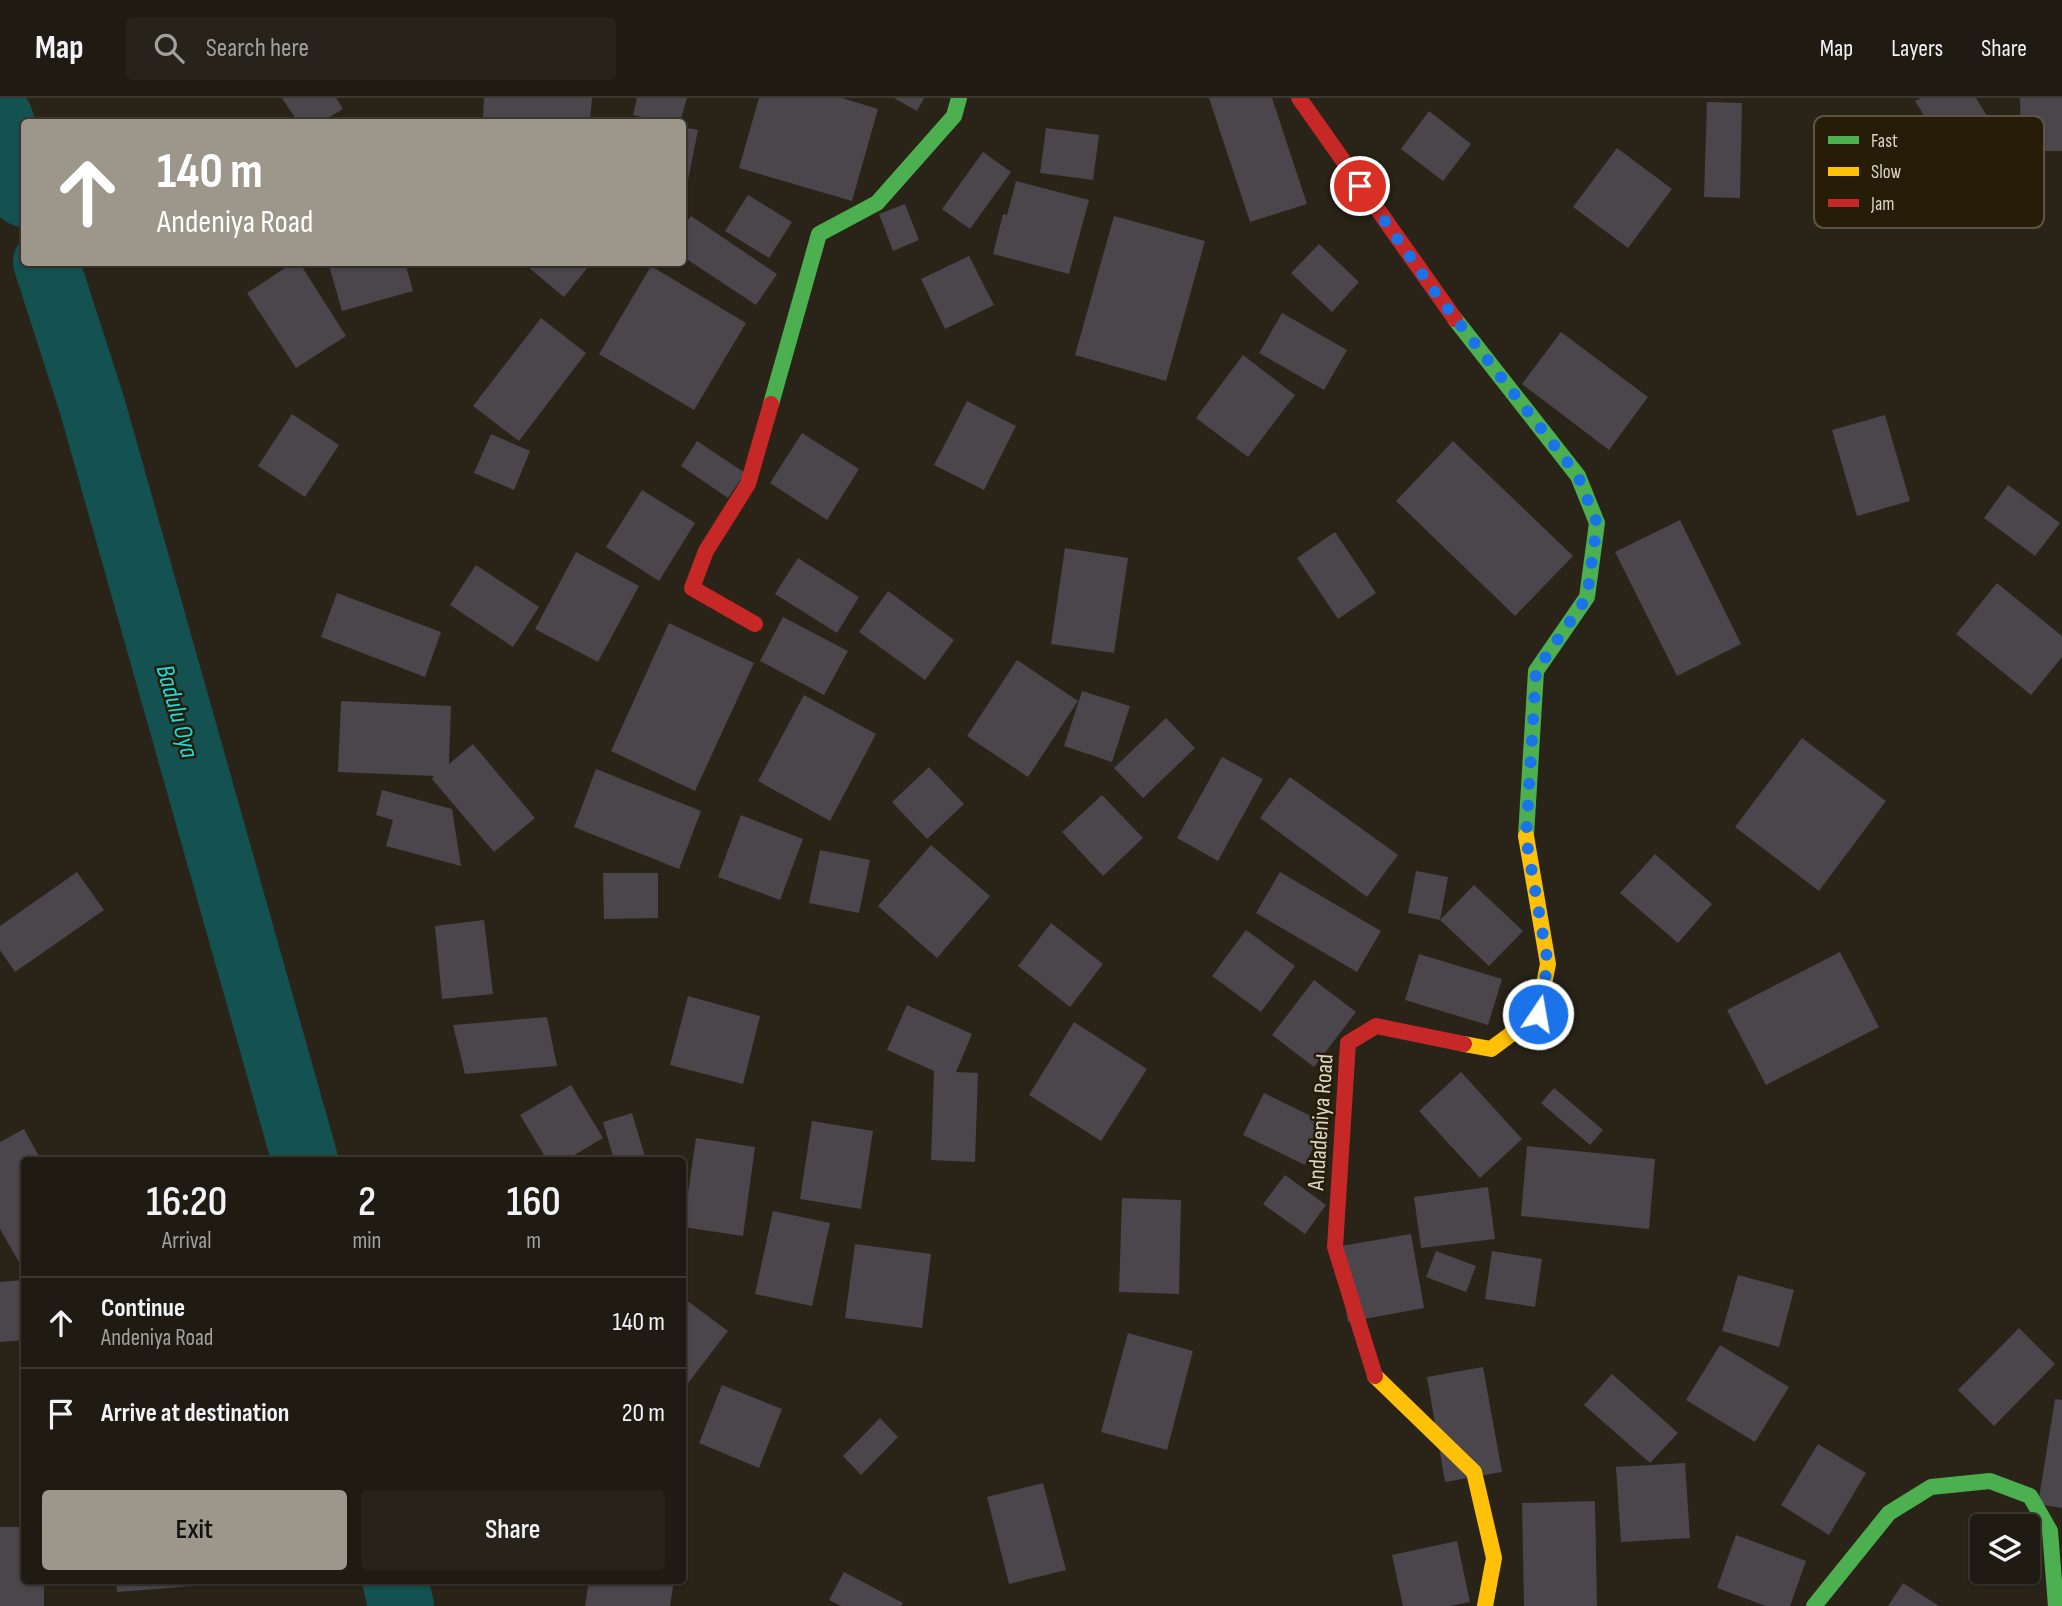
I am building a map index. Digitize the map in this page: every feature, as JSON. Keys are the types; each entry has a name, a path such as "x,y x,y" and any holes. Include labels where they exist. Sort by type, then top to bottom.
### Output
{"street":[{"path":"755,624 692,588 706,551 748,484 819,234 877,203 954,116 959,98"},
{"name":"Andadeniya Road","path":"1299,98 1437,295 1578,476 1597,523 1587,597 1536,671 1526,838 1548,964 1538,1014 1491,1049 1376,1026 1348,1043 1335,1247 1373,1375 1474,1472 1494,1558 1485,1606"},
{"path":"1814,1606 1889,1513 1931,1487 1990,1480 2031,1496 2050,1531 2056,1606"}],"building":[{"path":"282,98 336,98 343,109 326,119 296,119"},
{"path":"484,98 592,98 590,119 483,118"},
{"path":"637,98 687,98 681,119 651,119 633,115"},
{"path":"759,98 842,98 878,109 852,201 739,168"},
{"path":"894,98 924,98 917,111"},
{"path":"1209,98 1272,98 1307,204 1250,222"},
{"path":"1921,98 1976,98 1987,116 1924,116 1915,101"},
{"path":"2020,98 2062,98 2062,151 2044,151 2044,116 2020,116"},
{"path":"1707,102 1742,103 1740,198 1704,197"},
{"path":"1429,111 1471,144 1443,181 1401,149"},
{"path":"686,128 698,130 686,190"},
{"path":"1046,128 1099,135 1093,180 1040,173"},
{"path":"1617,148 1672,189 1628,248 1573,207"},
{"path":"983,152 1011,172 970,229 942,209"},
{"path":"1016,181 1089,200 1069,274 993,254 1003,214 1007,215"},
{"path":"748,195 792,222 769,258 725,231"},
{"path":"905,204 919,240 893,251 879,214"},
{"path":"691,216 777,274 756,305 686,259 686,223"},
{"path":"1114,216 1205,241 1166,381 1075,355"},
{"path":"1319,244 1359,282 1332,312 1291,273"},
{"path":"969,256 994,305 945,329 921,279"},
{"path":"288,266 302,266 346,336 296,368 247,293"},
{"path":"329,266 406,266 413,291 342,311"},
{"path":"527,266 589,266 564,297"},
{"path":"651,266 746,323 694,410 599,354"},
{"path":"1282,313 1347,350 1324,390 1259,353"},
{"path":"541,318 586,353 519,441 473,406"},
{"path":"1561,332 1648,397 1609,450 1522,384"},
{"path":"1243,355 1295,395 1248,457 1196,418"},
{"path":"967,401 1016,426 984,490 934,465"},
{"path":"292,414 339,445 305,497 258,466"},
{"path":"1885,415 1910,501 1857,516 1832,430"},
{"path":"802,433 859,469 827,520 770,483"},
{"path":"491,434 530,451 514,490 474,473"},
{"path":"697,441 745,473 728,498 681,466"},
{"path":"1453,441 1573,556 1515,616 1396,501"},
{"path":"2008,485 2060,523 2035,556 1984,518"},
{"path":"642,490 695,523 659,581 606,547"},
{"path":"1680,520 1741,644 1677,676 1615,552"},
{"path":"1335,532 1376,593 1338,619 1297,558"},
{"path":"1065,548 1128,558 1114,653 1051,644"},
{"path":"576,552 639,586 598,662 535,629"},
{"path":"798,558 859,597 837,633 775,594"},
{"path":"476,565 539,607 513,647 450,605"},
{"path":"1997,583 2062,636 2062,657 2031,695 1956,634"},
{"path":"888,591 954,640 925,680 859,632"},
{"path":"337,593 441,632 425,677 321,637"},
{"path":"783,617 848,651 824,695 760,661"},
{"path":"669,623 754,663 695,791 611,751"},
{"path":"1017,660 1078,701 1028,777 967,736"},
{"path":"1082,691 1130,706 1112,762 1064,746"},
{"path":"804,695 876,734 830,821 758,781"},
{"path":"341,701 451,706 449,764 473,744 535,818 494,852 432,779 434,776 338,772"},
{"path":"1166,718 1195,748 1143,798 1114,768"},
{"path":"1802,738 1886,801 1819,891 1735,827"},
{"path":"1222,757 1263,779 1218,861 1177,838"},
{"path":"929,767 964,804 927,839 892,802"},
{"path":"596,769 701,811 679,869 574,827"},
{"path":"1290,777 1398,855 1367,897 1260,818"},
{"path":"382,790 452,809 461,866 386,846 393,820 376,815"},
{"path":"1102,795 1143,838 1103,876 1062,832"},
{"path":"741,815 803,839 780,900 718,877"},
{"path":"931,845 990,896 937,958 878,906"},
{"path":"820,850 870,860 859,913 809,903"},
{"path":"1655,854 1712,904 1678,943 1620,893"},
{"path":"1416,871 1448,877 1440,920 1408,913"},
{"path":"77,872 104,910 15,972 0,950 0,926"},
{"path":"1280,872 1381,931 1357,972 1256,913"},
{"path":"603,873 658,873 658,918 604,919"},
{"path":"1474,885 1523,931 1489,966 1440,920"},
{"path":"484,920 493,994 442,999 435,926"},
{"path":"1051,923 1103,964 1070,1007 1018,966"},
{"path":"1246,930 1295,966 1261,1012 1212,976"},
{"path":"1840,952 1879,1027 1766,1085 1727,1010"},
{"path":"1419,954 1502,979 1488,1025 1405,1000"},
{"path":"1314,980 1356,1012 1314,1067 1272,1035"},
{"path":"688,996 760,1016 743,1084 670,1065"},
{"path":"907,1005 972,1034 956,1072 978,1073 975,1162 931,1160 934,1071 887,1050"},
{"path":"547,1017 557,1066 465,1074 453,1025"},
{"path":"1074,1022 1147,1069 1101,1141 1029,1095"},
{"path":"1461,1072 1522,1139 1480,1178 1419,1111"},
{"path":"571,1085 603,1138 571,1157 545,1157 520,1115"},
{"path":"1554,1088 1603,1130 1590,1145 1541,1103"},
{"path":"1264,1093 1325,1123 1305,1165 1243,1135"},
{"path":"632,1113 645,1157 613,1157 603,1122"},
{"path":"812,1121 873,1131 861,1209 800,1199"},
{"path":"24,1129 39,1157 21,1157 19,1262 0,1229 0,1142"},
{"path":"696,1138 755,1147 743,1236 686,1227 686,1206"},
{"path":"1527,1146 1655,1159 1649,1229 1521,1216"},
{"path":"1285,1175 1326,1205 1305,1234 1263,1204"},
{"path":"1488,1187 1495,1239 1421,1248 1414,1197"},
{"path":"1122,1198 1181,1200 1179,1294 1119,1292"},
{"path":"773,1211 830,1223 812,1306 755,1294"},
{"path":"1411,1234 1424,1308 1348,1322 1335,1247"},
{"path":"855,1244 931,1254 922,1328 845,1318"},
{"path":"1436,1251 1476,1266 1466,1292 1426,1277"},
{"path":"1492,1251 1542,1259 1535,1307 1485,1299"},
{"path":"1738,1275 1794,1290 1779,1347 1722,1331"},
{"path":"21,1280 21,1340 0,1342 0,1282"},
{"path":"686,1300 728,1331 686,1386"},
{"path":"2019,1328 2055,1364 1994,1426 1958,1390"},
{"path":"1128,1333 1193,1351 1167,1450 1101,1432"},
{"path":"1720,1345 1789,1387 1755,1442 1686,1400"},
{"path":"1483,1367 1502,1472 1445,1482 1427,1377"},
{"path":"1612,1374 1678,1433 1650,1463 1584,1405"},
{"path":"722,1385 782,1409 759,1468 699,1443"},
{"path":"2055,1399 2062,1400 2062,1508 2038,1504"},
{"path":"880,1418 898,1437 861,1475 843,1456"},
{"path":"1818,1444 1866,1473 1829,1535 1781,1505"},
{"path":"1685,1463 1690,1538 1621,1542 1616,1467"},
{"path":"1043,1483 1066,1570 1009,1584 987,1497"},
{"path":"1595,1501 1597,1606 1524,1606 1522,1503"},
{"path":"0,1527 21,1527 21,1584 44,1584 44,1606 0,1606"},
{"path":"1736,1535 1806,1561 1790,1606 1766,1606 1717,1588"},
{"path":"1457,1541 1470,1602 1449,1606 1403,1606 1392,1555"},
{"path":"844,1572 903,1603 901,1606 841,1606 829,1600"},
{"path":"1903,1583 1939,1606 1888,1606"},
{"path":"116,1584 206,1585 117,1592"},
{"path":"588,1584 673,1584 670,1606 585,1606"}],"waterway":[{"name":"Badulu Oya","path":"0,118 21,184"},
{"name":"Badulu Oya","path":"47,266 92,405 304,1157"},
{"name":"Badulu Oya","path":"396,1584 401,1606"}],"traffic: fast":[{"path":"771,404 819,234 877,203 954,116 959,98"},
{"path":"1455,319 1578,476 1597,523 1587,597 1536,671 1526,836"},
{"path":"1814,1606 1889,1513 1931,1487 1990,1481 2030,1496 2050,1531 2056,1606"}],"traffic: slow":[{"path":"1464,1044 1491,1049 1538,1014 1548,964 1526,836"},
{"path":"1375,1376 1474,1472 1494,1558 1485,1606"}],"traffic: jam":[{"path":"1299,98 1455,319"},
{"path":"755,624 692,588 706,551 748,484 771,404"},
{"path":"1375,1376 1335,1247 1348,1043 1376,1026 1464,1044"}],"route":[{"path":"1360,186 1437,295 1578,476 1597,523 1587,597 1536,671 1526,838 1548,964 1538,1014"}]}
